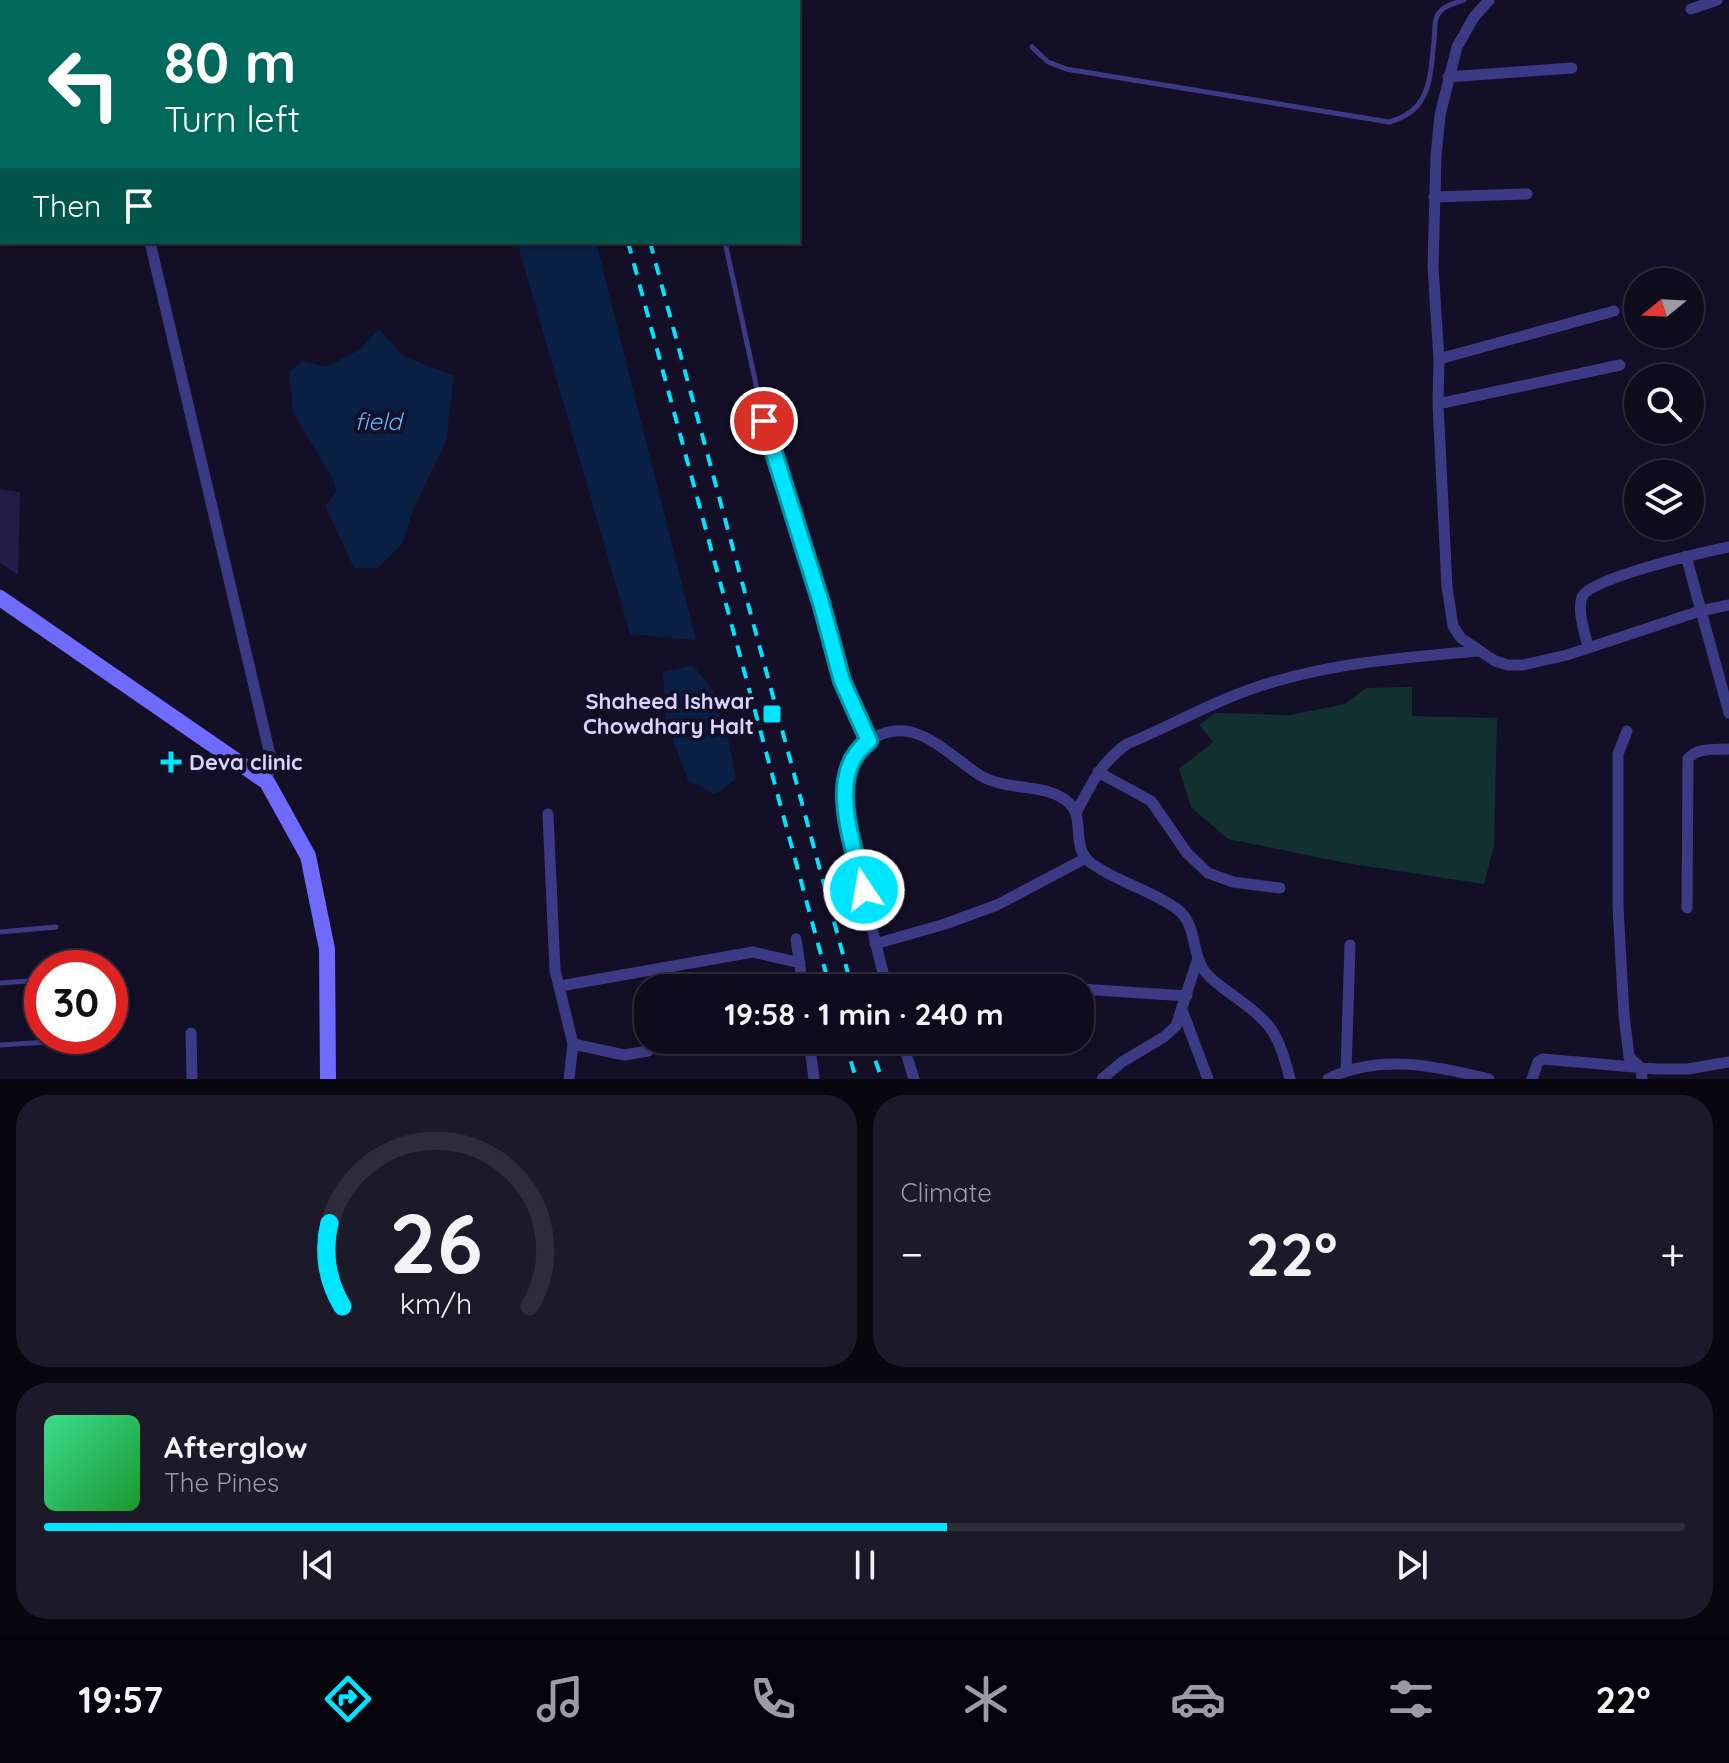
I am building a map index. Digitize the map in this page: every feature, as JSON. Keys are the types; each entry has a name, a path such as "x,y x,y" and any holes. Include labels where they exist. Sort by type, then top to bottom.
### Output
{"street":[{"path":"1489,0 1465,32 1448,77 1440,115 1434,197 1438,404 1449,611 1453,626 1461,638 1479,651 1508,665 1523,665 1729,605"},
{"path":"1691,9 1717,0"},
{"path":"1448,77 1572,68"},
{"path":"1434,197 1527,194"},
{"path":"150,244 271,759 267,782"},
{"path":"1439,359 1614,311"},
{"path":"1438,404 1620,365"},
{"path":"1588,647 1581,602 1587,590 1686,556 1729,547"},
{"path":"1686,556 1729,713"},
{"path":"0,598 267,782 308,856 327,949 328,1079"},
{"path":"1076,813 1105,761 1127,744 1271,682 1354,663 1479,651"},
{"path":"1627,731 1618,754 1619,946 1629,1057 1642,1074"},
{"path":"883,974 844,795 845,783 857,749 883,735 911,733 924,738 989,781 1003,786 1040,790 1070,804 1076,813 1078,844 1086,858 1177,909 1190,925 1198,958 1208,975 1270,1024 1282,1047 1290,1079"},
{"path":"1687,908 1688,759 1701,750 1729,749"},
{"path":"1098,772 1151,801 1187,853 1208,873 1233,882 1280,888"},
{"path":"548,814 555,970 573,1044 569,1079"},
{"path":"875,944 984,910 1086,858"},
{"path":"796,939 801,974"},
{"path":"1346,1071 1350,945"},
{"path":"560,986 753,952 800,963"},
{"path":"1102,1079 1122,1062 1170,1032 1182,1010 1198,958"},
{"path":"1094,990 1187,996"},
{"path":"1182,1010 1208,1079"},
{"path":"191,1033 192,1079"},
{"path":"573,1044 624,1055 634,1053"},
{"path":"811,1054 814,1079"},
{"path":"906,1054 914,1079"},
{"path":"1532,1079 1538,1062 1543,1059 1642,1074 1689,1074 1729,1062"},
{"path":"1408,1079 1412,1064"},
{"path":"1328,1079 1346,1071 1412,1064 1489,1079"}],"lane":[{"path":"1032,47 1048,62 1066,69 1220,92 1377,123 1389,122 1406,116 1421,103 1431,72 1437,15 1444,8 1464,0"},
{"path":"725,244 764,421 842,681 869,741"},
{"path":"0,932 56,927"},
{"path":"0,983 24,981"},
{"path":"0,1045 24,1044"}],"green space":[{"path":"1412,687 1412,716 1497,718 1494,846 1484,884 1346,863 1228,839 1191,807 1179,769 1213,742 1199,725 1215,713 1290,715 1345,704 1366,688"}],"water":[{"path":"518,244 597,244 696,640 630,634"},
{"name":"field","path":"379,329 403,356 454,376 446,441 413,510 402,544 378,568 354,568 325,506 337,491 332,477 293,413 289,372 302,361 326,367 359,350"},
{"path":"693,665 713,691 727,733 736,779 715,794 688,780 666,721 663,672"}],"building":[{"path":"0,489 20,492 18,575 0,563"}],"railway":[{"path":"629,244 826,974"},
{"path":"651,244 848,974"},
{"path":"849,1054 856,1079"},
{"path":"873,1054 882,1079"}],"place":[{"name":"Shaheed Ishwar Chowdhary Halt","path":"772,714"},
{"name":"Deva clinic","path":"171,762"}],"route":[{"path":"764,421 842,681 869,741 857,749 852,759 844,795 864,890"}]}
